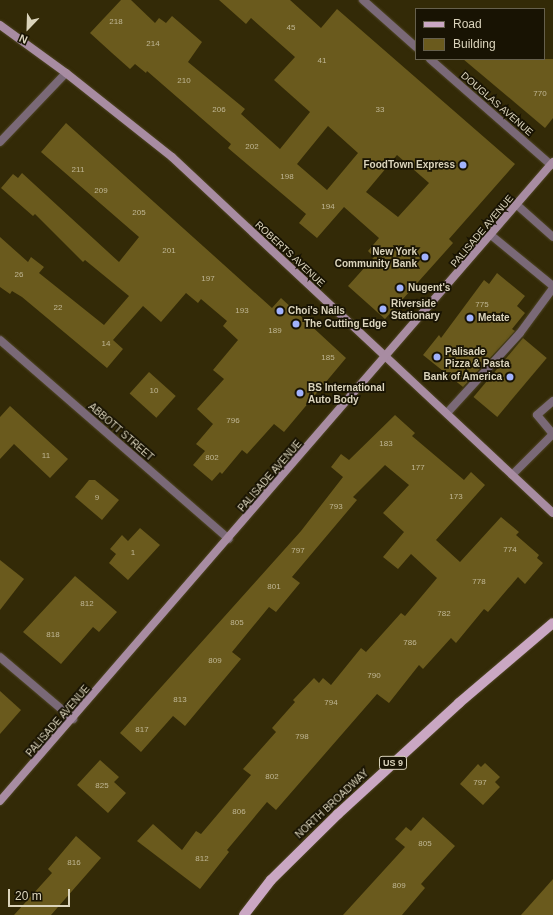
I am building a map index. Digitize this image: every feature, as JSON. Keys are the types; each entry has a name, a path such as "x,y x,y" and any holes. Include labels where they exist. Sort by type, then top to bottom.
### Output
{"main road":[{"name":"NORTH BROADWAY","path":"244,915 271,880 338,814 459,703 553,623"}],"street":[{"path":"362,0 415,46"},
{"name":"ROBERTS AVENUE","path":"0,25 66,73 172,157 553,513"},
{"name":"DOUGLAS AVENUE","path":"431,60 552,164"},
{"path":"0,142 66,73"},
{"name":"PALISADE AVENUE","path":"0,801 73,719 492,236 552,164"},
{"path":"517,205 553,236"},
{"path":"446,413 520,333 553,287 492,236"},
{"name":"ABBOTT STREET","path":"0,340 229,539"},
{"path":"512,475 553,434 537,415 553,401"},
{"path":"0,657 73,719"}],"building":[{"path":"121,0 131,0 155,23 159,18 166,23 172,16 202,42 188,62 245,109 241,114 280,149 310,112 274,80 295,57 251,18 246,24 219,0 290,0 321,28 337,9 515,164 449,239 453,243 385,319 348,286 374,257 368,251 379,238 344,207 317,238 299,223 306,214 228,148 231,144 147,71 146,73 135,64 130,69 90,33","holes":["328,126 358,153 327,190 297,164","397,155 429,183 398,217 366,192"]},
{"path":"553,59 553,118 545,128 464,60"},
{"path":"66,123 272,308 281,298 346,358 284,432 274,424 247,454 242,450 222,474 220,472 212,481 193,465 205,451 196,444 213,424 197,409 224,379 213,370 238,340 223,326 227,321 201,299 198,303 186,293 161,322 143,306 113,340 123,349 107,368 22,297 12,291 10,294 0,287 0,237 28,262 31,257 44,267 39,273 104,325 129,296 85,260 83,262 35,214 33,216 1,188 13,174 18,178 22,173 119,262 139,237 41,152"},
{"path":"497,273 525,296 517,306 525,313 512,329 515,331 463,387 423,355 439,335 441,338 484,280 489,284"},
{"name":"Bank of America","path":"523,338 547,358 497,417 474,397"},
{"path":"149,372 176,396 156,418 130,394"},
{"path":"10,406 68,459 50,478 14,444 0,459 0,417"},
{"path":"395,415 415,433 412,436 464,480 471,472 485,485 436,540 460,562 501,517 519,532 516,535 539,555 537,558 543,563 525,584 518,577 488,612 484,609 456,643 451,638 423,669 419,665 389,703 377,694 276,810 267,802 227,850 229,852 200,889 137,841 153,824 182,850 196,831 201,834 251,775 243,769 276,732 272,728 295,702 293,700 314,678 319,683 323,678 331,685 361,648 366,652 401,613 405,616 437,578 411,554 398,569 383,557 404,532 383,513 409,485 385,465 353,497 357,500 292,577 300,583 276,612 269,607 232,652 241,659 185,726 173,716 141,752 120,733 301,531 343,477 331,467 341,454 349,460"},
{"path":"89,480 95,480 119,500 102,520 75,497"},
{"path":"140,528 160,545 128,580 109,563 116,554 110,549 122,535 128,541"},
{"path":"0,560 24,579 0,610"},
{"path":"75,576 117,612 99,632 93,627 61,664 23,632"},
{"path":"0,691 21,710 0,734"},
{"path":"100,760 119,777 114,782 126,793 108,813 77,785"},
{"path":"485,763 500,777 495,782 500,787 483,805 460,784 478,764 481,767"},
{"path":"423,817 455,846 421,884 425,888 402,915 343,915 405,847 395,839 406,827 411,831"},
{"path":"76,836 101,858 51,915 14,915 52,873 48,869"},
{"path":"553,879 553,915 521,915"}],"place":[{"name":"FoodTown Express","path":"463,165"},
{"name":"New York Community Bank","path":"425,257"},
{"name":"Nugent's","path":"400,288"},
{"name":"Riverside Stationary","path":"383,309"},
{"name":"Choi's Nails","path":"280,311"},
{"name":"Metate","path":"470,318"},
{"name":"The Cutting Edge","path":"296,324"},
{"name":"Palisade Pizza & Pasta","path":"437,357"},
{"name":"Bank of America","path":"510,377"},
{"name":"BS International Auto Body","path":"300,393"}]}
